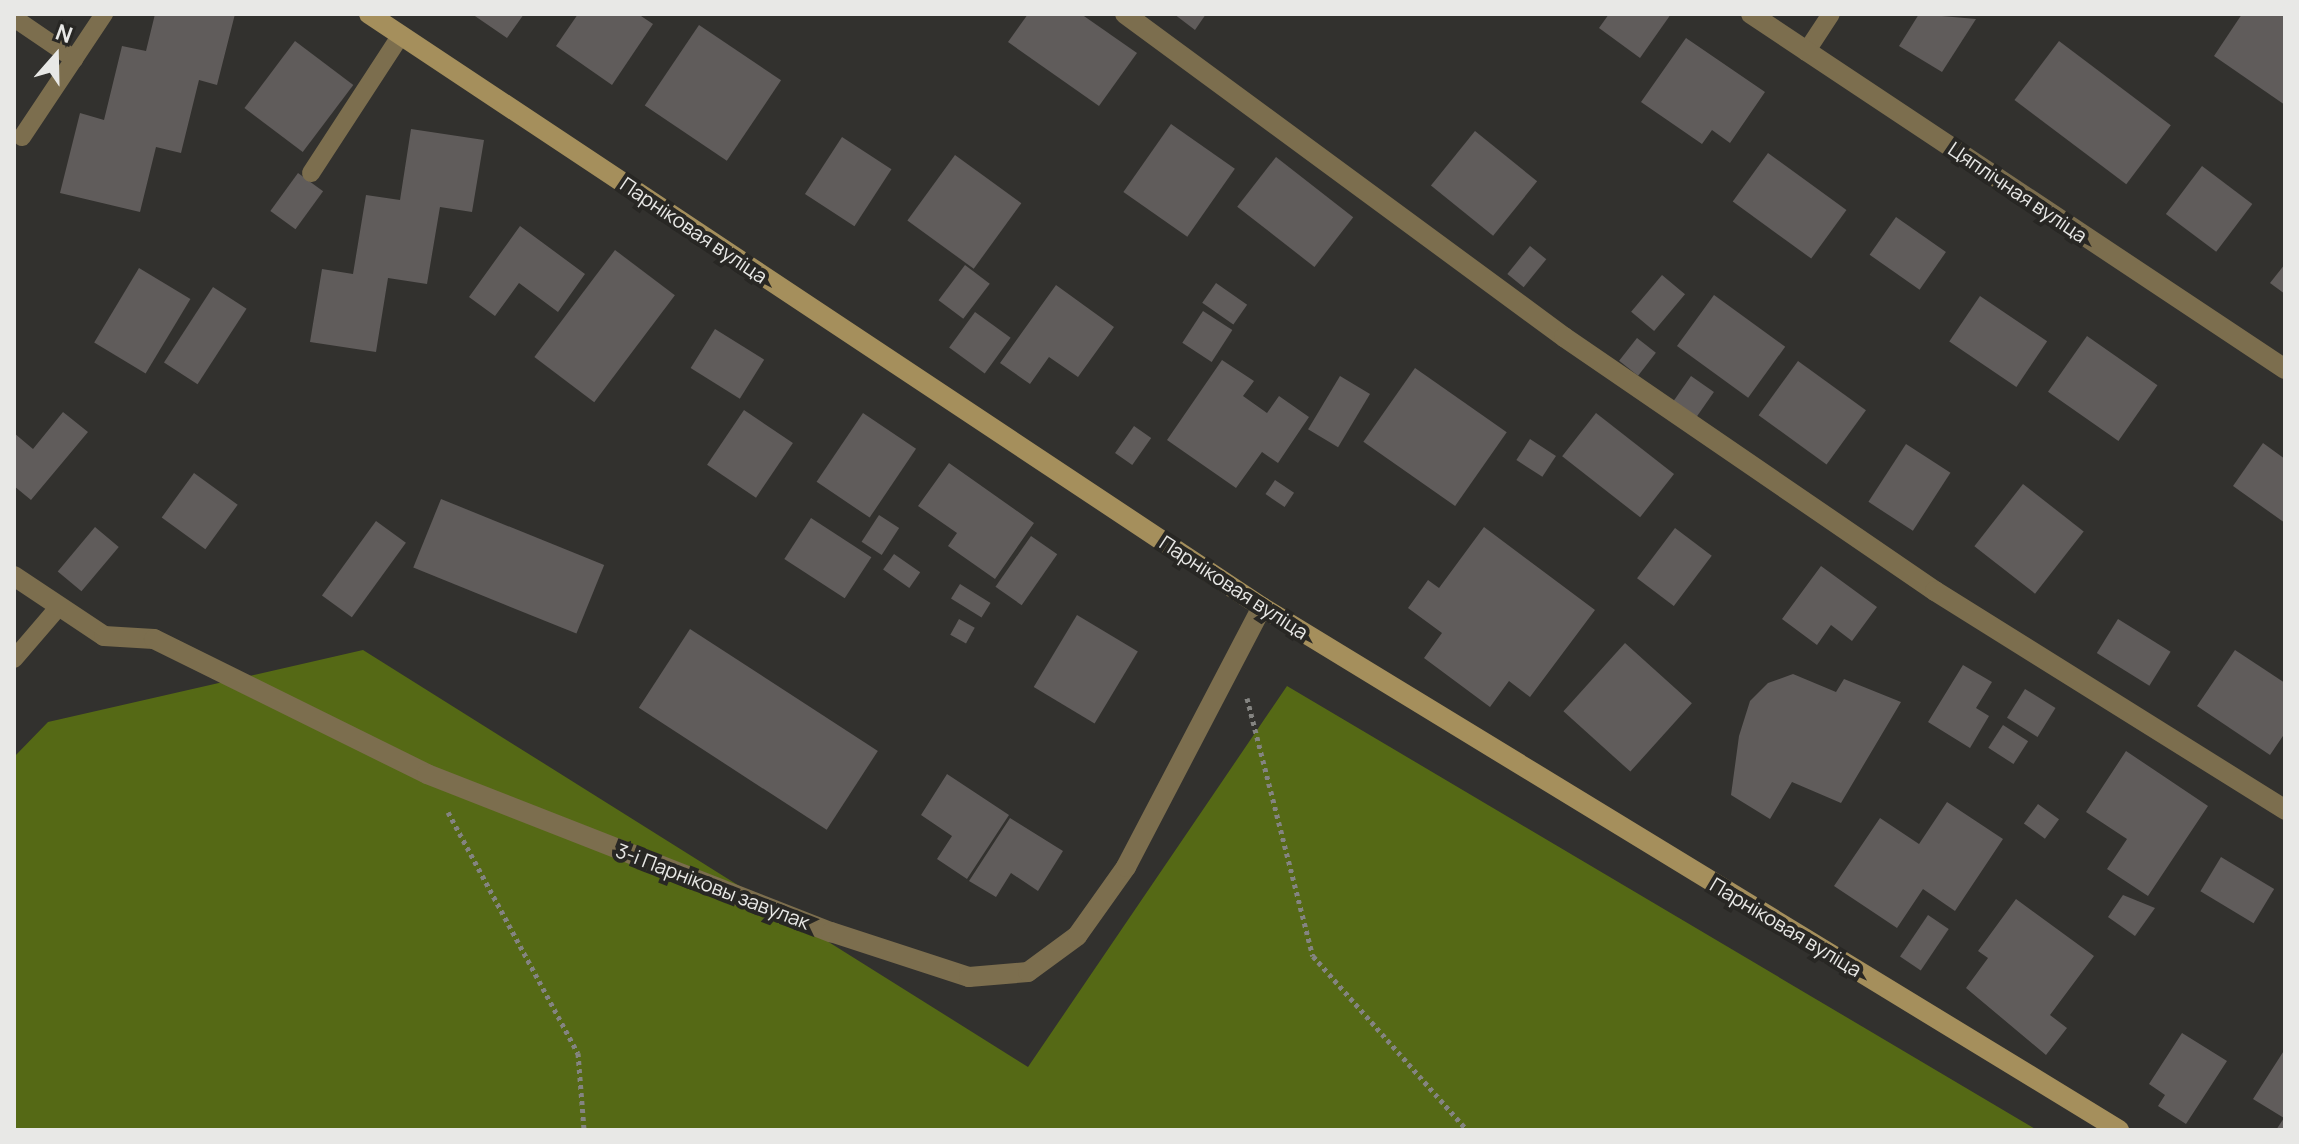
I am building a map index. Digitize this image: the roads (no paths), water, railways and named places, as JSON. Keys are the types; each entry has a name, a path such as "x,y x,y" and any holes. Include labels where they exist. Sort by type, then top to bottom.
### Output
{"street":[{"name":"Парніковая вуліца","path":"369,14 1262,607 2119,1130"},
{"path":"1125,14 1666,407 1935,591 2285,810"},
{"name":"Цяплічная вуліца","path":"1751,14 2285,369"},
{"name":"3-і Парніковы завулак","path":"14,576 57,609 104,636 154,639 199,658 427,774 831,932 969,977 1028,972 1077,936 1126,867 1262,607"}],"lane":[{"path":"22,137 104,14"},
{"path":"1806,52 1831,14"},
{"path":"14,18 74,59"},
{"path":"311,173 401,35"},
{"path":"14,659 57,609"}]}
